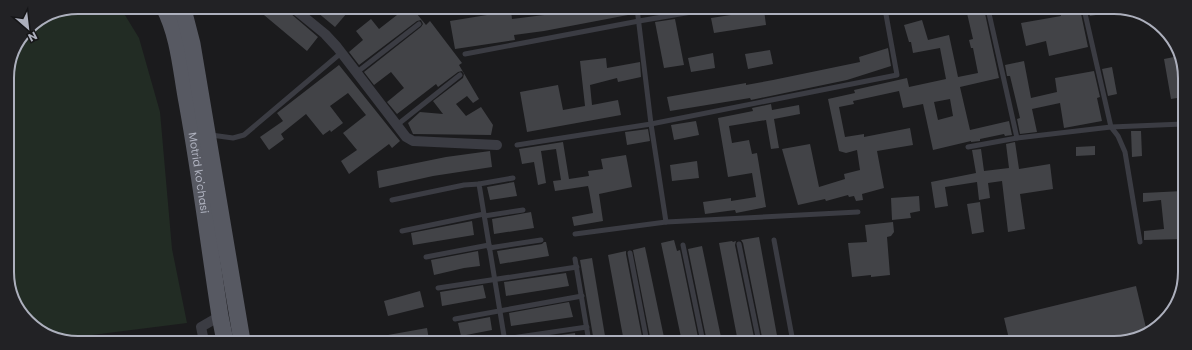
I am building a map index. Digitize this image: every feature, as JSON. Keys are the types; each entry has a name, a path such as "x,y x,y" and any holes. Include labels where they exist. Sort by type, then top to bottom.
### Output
{"main road":[{"name":"Motrid ko'chasi","path":"167,14 172,25 179,55 224,336"},
{"name":"Motrid ko'chasi","path":"184,14 192,44 241,336"}],"street":[{"path":"300,14 325,34 406,137 413,141 497,145"},
{"path":"203,336 201,327 220,316"}],"lane":[{"path":"639,14 651,124 666,222"},
{"path":"465,54 680,14"},
{"path":"517,145 651,124 897,75 886,14"},
{"path":"989,14 1017,138"},
{"path":"1085,14 1112,127 1125,152 1140,242"},
{"path":"356,73 419,24"},
{"path":"207,135 233,138 244,135 341,53"},
{"path":"397,125 460,75"},
{"path":"968,147 1017,138 1112,127 1178,124"},
{"path":"392,200 464,185 513,178"},
{"path":"479,184 503,336"},
{"path":"402,231 484,215 523,210"},
{"path":"575,234 666,222 858,212"},
{"path":"426,257 489,246 541,240"},
{"path":"774,240 792,336"},
{"path":"739,244 758,336"},
{"path":"683,245 702,336"},
{"path":"630,253 646,336"},
{"path":"576,259 588,336"},
{"path":"438,288 577,267"},
{"path":"455,319 582,296"},
{"path":"534,336 587,327"}],"shaded area":[{"path":"78,14 124,14 139,38 160,112 172,249 187,323 84,336 62,334 39,323 30,314 21,300 15,284 14,272 14,74 16,62 22,48 48,48 48,22 54,19 66,15"}],"building":[{"path":"291,14 318,37 307,51 264,15"},
{"path":"319,14 346,14 335,27"},
{"path":"398,14 417,14 426,25 430,21 462,63 459,65 479,99 473,103 467,96 456,104 466,116 481,107 493,125 491,135 413,134 408,123 420,112 443,114 433,101 463,78 464,74 462,71 458,72 438,87 436,84 397,114 387,102 404,88 391,72 374,85 364,72 423,24 421,20 417,21 359,65 349,52 363,40 356,31 371,19 379,29"},
{"path":"493,14 511,14 512,19 544,15 628,15 544,31 514,35 515,40 455,49 450,21"},
{"path":"738,14 765,14 766,25 714,33 711,18"},
{"path":"967,14 985,14 999,78 960,87 970,130 1009,121 1012,135 1005,136 1004,134 980,139 980,141 971,141 933,150 923,104 903,108 899,91 853,101 854,104 839,107 845,137 864,134 864,137 910,128 913,145 877,151 884,188 862,194 863,200 856,201 854,196 849,197 848,195 826,201 825,199 798,205 782,149 810,144 819,187 845,179 844,174 860,170 857,150 846,153 839,151 828,99 855,93 854,90 907,78 909,87 946,79 940,48 913,53 911,42 909,42 904,25 922,20 928,40 949,35 958,77 978,73 973,48 971,48 969,40 973,39","holes":["950,99 953,116 938,120 934,102"]},
{"path":"1061,14 1081,14 1088,47 1049,56 1046,41 1026,46 1021,23 1061,16"},
{"path":"1089,14 1102,14 1090,16"},
{"path":"675,19 684,65 664,68 655,22"},
{"path":"888,48 891,66 847,80 751,100 750,98 670,111 667,97 746,83 746,85 860,62 859,57"},
{"path":"770,50 773,64 748,69 745,54"},
{"path":"713,53 715,68 691,72 688,58"},
{"path":"606,58 607,68 640,62 641,77 618,82 617,78 590,85 592,105 618,100 621,115 527,132 520,92 558,85 563,110 585,106 580,61"},
{"path":"1175,58 1178,78 1178,103 1177,98 1171,99 1164,59"},
{"path":"1024,61 1031,98 1057,92 1055,78 1094,71 1100,97 1097,98 1102,121 1064,128 1060,103 1032,109 1037,132 1020,134 1017,119 1020,118 1010,76 1007,76 1005,65"},
{"path":"339,65 400,141 392,148 389,144 349,174 341,161 357,150 343,133 366,115 348,93 330,106 343,123 331,132 330,130 323,135 306,114 281,134 284,139 269,150 260,137 283,121 277,113"},
{"path":"1112,67 1117,94 1108,96 1102,69"},
{"path":"771,104 772,110 799,105 800,114 774,119 779,148 771,149 766,120 729,126 732,143 749,140 752,154 757,153 766,207 736,213 735,210 705,214 703,202 731,198 731,201 756,197 752,173 728,177 718,118 753,111 752,108"},
{"path":"696,121 699,135 674,140 671,125"},
{"path":"648,129 650,141 627,145 625,132"},
{"path":"1131,131 1141,131 1142,156 1132,157"},
{"path":"563,142 569,179 589,176 588,171 603,169 601,159 626,155 632,187 599,194 603,221 574,226 572,217 593,213 589,190 588,186 555,191 553,181 561,180 556,149 541,151 546,183 538,185 534,162 522,164 519,149"},
{"path":"1015,142 1019,169 1050,164 1053,189 1020,194 1025,229 1008,232 1002,181 988,183 990,198 979,200 977,182 945,187 948,206 935,208 931,182 976,173 972,150 981,149 984,171 1009,168 1006,144"},
{"path":"1095,146 1095,155 1076,156 1076,147"},
{"path":"490,151 492,167 433,176 379,188 377,171 446,157"},
{"path":"697,161 699,178 672,181 670,165"},
{"path":"514,182 517,196 490,200 487,187"},
{"path":"1178,191 1178,239 1144,240 1144,231 1164,229 1161,200 1143,202 1143,193"},
{"path":"919,196 920,211 910,213 911,218 892,220 891,198"},
{"path":"980,202 984,232 972,234 967,204"},
{"path":"531,212 534,228 494,234 492,219"},
{"path":"472,221 474,235 413,245 411,233"},
{"path":"893,222 894,232 891,236 887,237 890,275 852,277 848,243 867,242 865,225"},
{"path":"759,237 777,336 762,336 743,243 741,240"},
{"path":"674,240 677,251 680,250 698,336 681,336 661,243"},
{"path":"736,241 735,245 754,336 737,336 719,243"},
{"path":"546,242 549,256 500,264 497,251 542,244"},
{"path":"702,246 721,336 706,336 688,249"},
{"path":"645,247 664,336 650,336 633,250"},
{"path":"478,251 480,266 434,275 431,260"},
{"path":"626,251 642,336 623,336 608,255"},
{"path":"592,258 605,336 593,336 580,260"},
{"path":"566,273 569,286 506,296 504,282"},
{"path":"483,285 486,298 442,306 440,292"},
{"path":"1136,286 1146,327 1130,334 1118,336 1008,336 1004,318"},
{"path":"420,291 424,307 388,316 384,301"},
{"path":"569,302 573,317 511,326 509,313"},
{"path":"490,317 492,330 461,336 458,323"},
{"path":"427,328 428,336 388,336"},
{"path":"575,333 575,336 554,336"}]}
